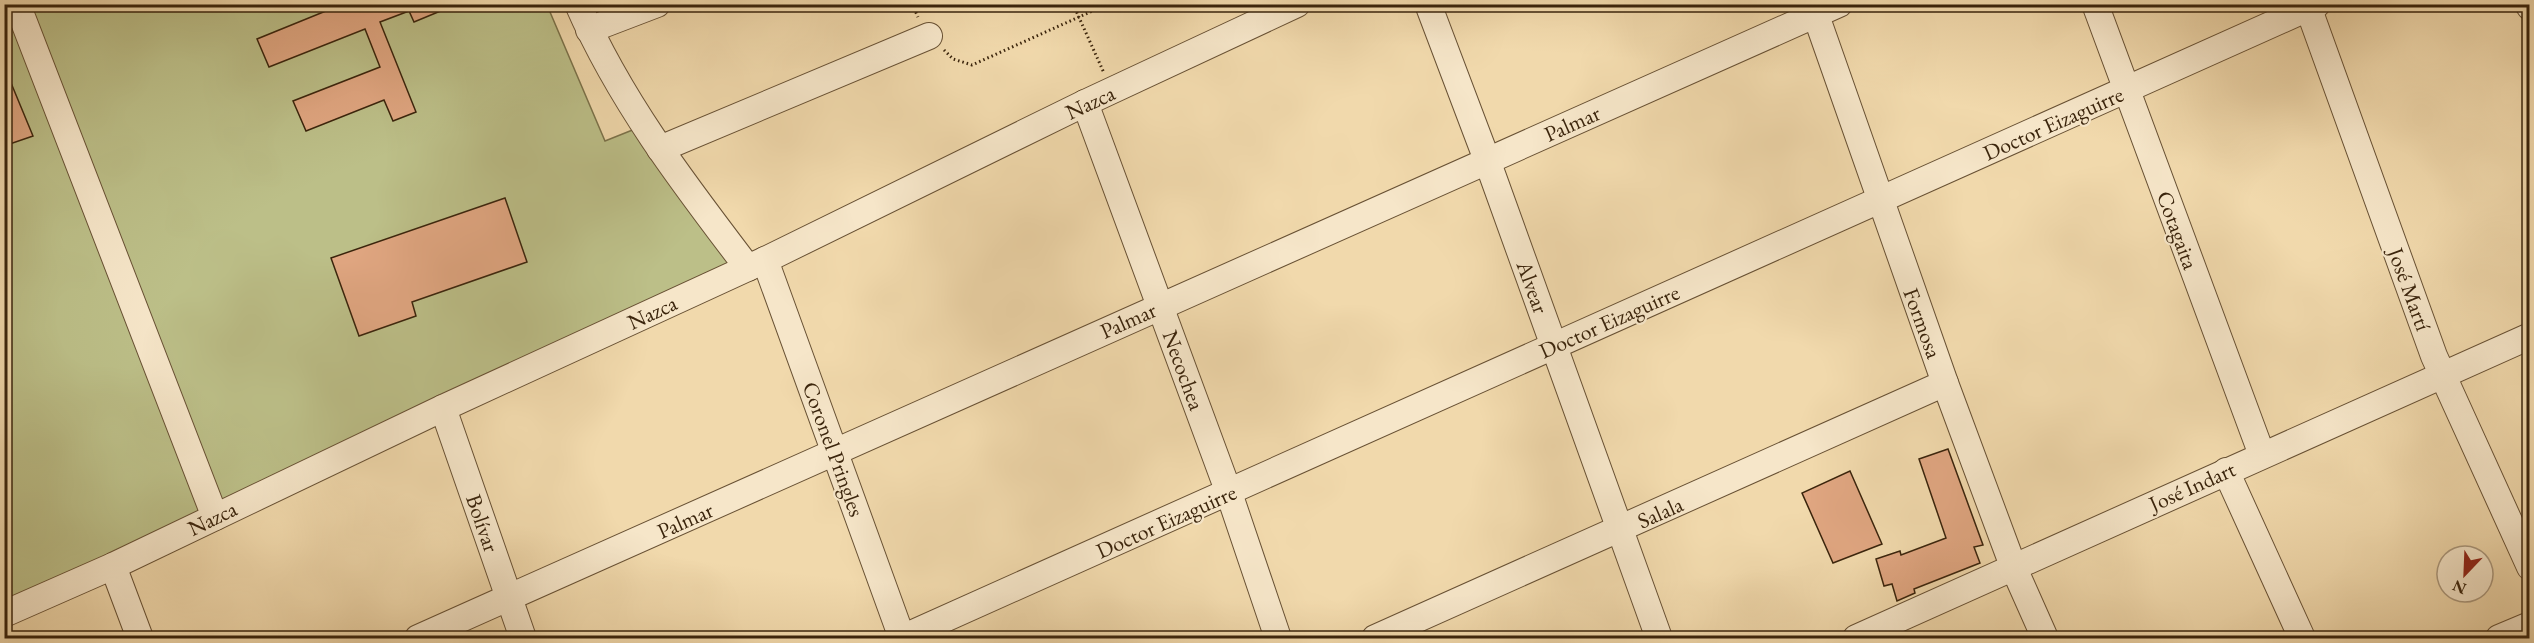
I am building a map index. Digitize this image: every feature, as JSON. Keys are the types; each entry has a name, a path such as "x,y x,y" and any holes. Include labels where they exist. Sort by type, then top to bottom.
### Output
{"street":[{"path":"17,4 215,517"},
{"name":"Coronel Pringles","path":"578,4 612,74 660,149 756,264 836,453 902,639"},
{"path":"589,30 657,4"},
{"name":"Nazca","path":"4,614 113,566 443,408 756,264 1085,103 1297,4"},
{"name":"Alvear","path":"1428,4 1487,160 1659,639"},
{"name":"Palmar","path":"417,639 1487,160 1814,10 1839,4"},
{"name":"Cotagaita","path":"2095,4 2262,455"},
{"name":"Doctor Eizaguirre","path":"902,639 2127,91 2311,6"},
{"name":"José Martí","path":"2311,6 2434,356 2529,567"},
{"name":"Formosa","path":"1814,10 1879,201 1945,383 2013,566 2045,639"},
{"path":"660,149 929,36"},
{"name":"Necochea","path":"1085,103 1229,493 1278,639"},
{"name":"José Indart","path":"1856,639 2013,566 2444,376 2529,336"},
{"name":"Salala","path":"1375,639 1945,383"},
{"name":"Bolívar","path":"443,408 523,639"},
{"path":"2226,471 2302,639"},
{"path":"113,566 140,639"},
{"path":"2499,639 2529,625"}],"path":[{"path":"1073,4 1113,91"},
{"path":"929,36 953,59 972,65 1108,4"}],"green space":[{"path":"4,5 547,5 605,141 635,129 679,197 735,265 5,607"}],"building":[{"path":"343,4 455,5 414,22 409,11 380,22 416,112 393,121 384,100 306,131 293,101 380,67 365,29 269,67 257,39"},
{"path":"4,66 33,136 4,146"},
{"path":"505,198 527,262 412,302 416,316 359,336 331,258"},
{"path":"1948,449 1983,545 1974,547 1980,563 1914,589 1915,593 1897,601 1892,584 1884,586 1876,559 1900,551 1901,555 1946,538 1919,459"},
{"path":"1850,471 1882,544 1833,563 1802,493"}]}
